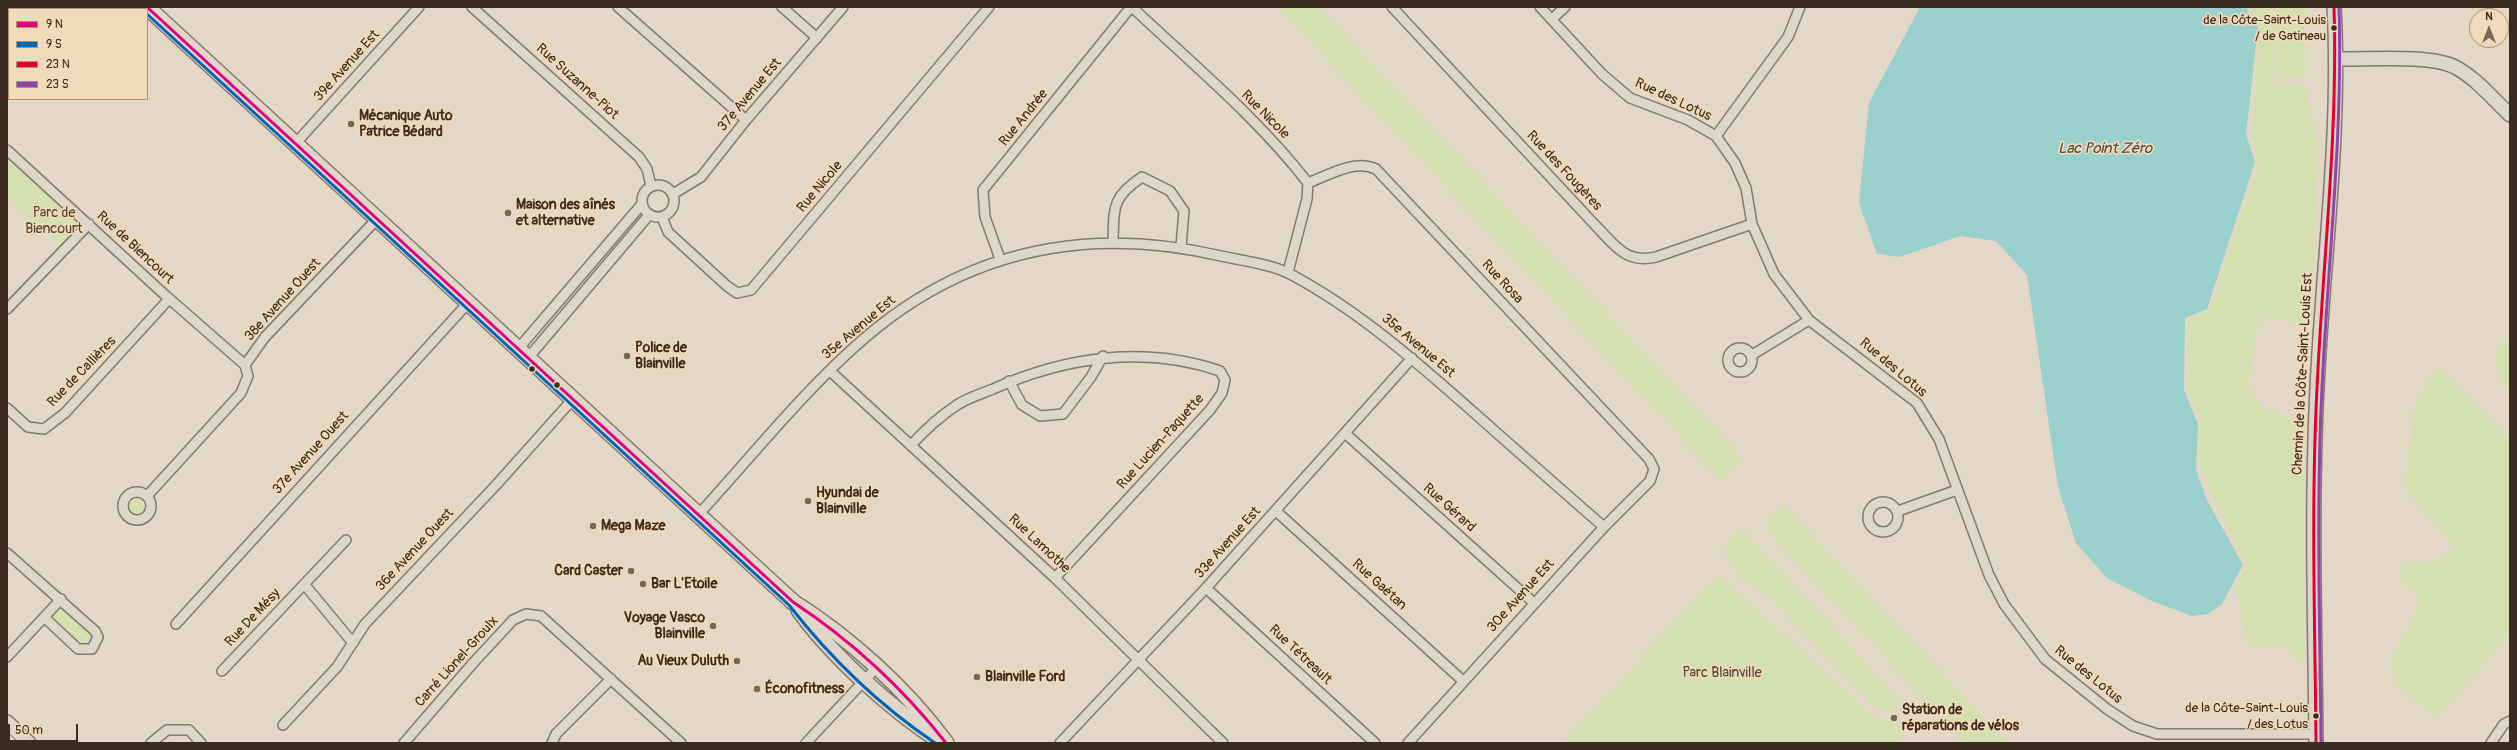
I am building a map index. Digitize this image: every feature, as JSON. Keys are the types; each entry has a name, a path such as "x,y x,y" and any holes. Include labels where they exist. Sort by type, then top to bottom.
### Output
{"main road":[{"path":"147,7 793,602 828,624 876,668 923,712 945,743"},
{"path":"793,602 817,635 865,680 913,724 945,743"}],"street":[{"name":"39e Avenue Est","path":"295,144 419,7"},
{"name":"Rue Suzanne-Piot","path":"472,7 639,157 647,170 651,186"},
{"path":"618,7 746,120"},
{"path":"782,7 817,38"},
{"name":"37e Avenue Est","path":"673,194 702,177 746,120 843,7"},
{"name":"Rue Nicole","path":"662,217 668,232 727,286 737,293 751,290 989,7"},
{"name":"Rue Nicole","path":"1132,7 1251,119 1288,156 1308,183"},
{"name":"Rue Andrée","path":"1000,259 985,217 983,190 1132,7"},
{"name":"Rue des Fougères","path":"1392,7 1595,225 1629,257 1641,260 1656,257 1752,224"},
{"name":"Rue des Lotus","path":"1540,7 1602,74 1630,98 1688,120 1716,136 1736,163 1746,188 1752,224 1774,274 1809,320 1917,403 1939,439 1988,575 2004,604 2045,659 2107,709 2133,726 2157,734 2228,739 2316,738"},
{"path":"1552,19 1565,7"},
{"path":"1716,136 1788,36 1800,7"},
{"name":"Chemin de la Côte-Saint-Louis Est","path":"2316,738 2315,424 2336,59 2334,7"},
{"path":"2336,59 2424,60 2450,65 2474,81 2510,115"},
{"name":"Rue de Biencourt","path":"7,150 169,299 246,365"},
{"name":"Rue Rosa","path":"1308,183 1356,165 1367,164 1376,169 1649,458 1654,469"},
{"path":"1113,241 1114,208 1125,188 1142,177 1170,191 1184,211 1181,246"},
{"path":"1288,272 1307,199 1308,183"},
{"path":"651,186 664,186 673,194 673,207 662,217 649,214 642,204 642,197 651,186"},
{"path":"523,354 591,265 642,204"},
{"path":"523,354 600,274 649,214"},
{"name":"38e Avenue Ouest","path":"147,496 241,393 248,376 246,365 264,337 377,219"},
{"path":"7,309 89,224"},
{"name":"35e Avenue Est","path":"698,515 830,371 877,328 912,302 951,280 1000,259 1060,247 1113,241 1181,246 1288,272 1365,320 1412,358 1604,527"},
{"path":"591,265 600,274"},
{"name":"Rue de Callières","path":"7,408 28,427 44,429 65,413 169,299"},
{"name":"37e Avenue Ouest","path":"176,624 468,303"},
{"path":"1752,355 1809,320"},
{"path":"1009,381 1022,404 1040,416 1063,414 1092,378 1103,356"},
{"name":"Rue Lucien-Paquette","path":"911,445 932,423 958,404 1009,381 1049,367 1103,356 1152,356 1220,371 1225,380 1222,393 1210,410 1055,578"},
{"name":"33e Avenue Est","path":"1060,743 1137,659 1206,588 1346,434 1412,358"},
{"name":"Rue Lamothe","path":"830,371 1055,578 1223,743"},
{"name":"36e Avenue Ouest","path":"283,725 337,667 365,624 497,484 573,399"},
{"name":"Rue Gérard","path":"1346,434 1534,603"},
{"name":"30e Avenue Est","path":"1408,743 1604,527 1650,481 1654,469"},
{"path":"1898,511 1958,490"},
{"name":"Rue Gaétan","path":"1276,511 1463,681"},
{"name":"Rue De Mésy","path":"222,671 346,540"},
{"path":"7,553 95,631 98,636 92,649 78,649 44,617"},
{"path":"304,584 353,643"},
{"name":"Rue Tétreault","path":"1206,588 1375,743"},
{"path":"7,657 60,599"},
{"name":"Carré Lionel-Groulx","path":"404,743 498,635 513,620 526,614 541,616 681,743"},
{"path":"806,743 876,668"},
{"path":"552,743 556,734 611,679"},
{"path":"2490,743 2504,724 2510,721"},
{"path":"7,722 29,743"},
{"path":"151,743 167,730 189,730 201,743"}],"green space":[{"path":"1278,7 1318,7 1742,458 1721,480"},
{"path":"2248,7 2274,7 2273,83 2305,85 2318,145 2310,324 2259,317 2248,386 2262,408 2305,423 2303,667 2284,646 2249,648 2235,586 2246,565 2200,470 2200,419 2187,392 2188,318 2209,311 2258,165 2251,134 2260,26 2250,15"},
{"path":"2275,7 2305,7 2305,77 2275,77"},
{"name":"Parc de Biencourt","path":"7,159 81,225 62,248 7,198"},
{"path":"2503,341 2510,344 2510,392 2502,381 2495,359 2498,346"},
{"path":"2437,366 2510,439 2510,634 2437,718 2395,683 2393,660 2419,605 2413,592 2397,577 2403,564 2435,562 2455,548 2405,488 2415,407"},
{"path":"137,494 146,497 149,506 146,515 137,518 128,515 125,506 128,497"},
{"path":"1785,507 2007,743 1965,743 1773,537 1766,527 1768,517"},
{"path":"1742,529 1901,702 1898,705 1890,710 1883,710 1875,707 1769,597 1742,580 1727,559 1725,550 1732,537"},
{"name":"Parc Blainville","path":"1718,575 1875,718 1908,728 1895,743 1563,743"},
{"path":"60,603 95,637 91,647 80,646 47,616"}],"water":[{"name":"Lac Point Zéro","path":"1920,7 2247,7 2248,14 2258,27 2246,135 2255,162 2207,309 2185,318 2184,390 2198,424 2196,470 2207,500 2243,565 2222,604 2208,614 2192,616 2152,601 2107,578 2076,543 2058,487 2027,275 1996,241 1960,236 1900,257 1877,254 1859,203 1869,103"}],"transit line":[{"path":"147,7 793,602 836,633 875,666 912,703 946,743"},
{"path":"2316,743 2314,566 2315,432 2332,150 2335,55 2334,7"},
{"path":"2321,743 2319,566 2320,432 2337,150 2340,55 2339,7"},
{"path":"148,15 789,605 822,644 875,697 935,743"}],"place":[{"name":"de la Côte-Saint-Louis / de Gatineau","path":"2334,28"},
{"name":"Mécanique Auto Patrice Bédard","path":"351,124"},
{"name":"Maison des aînés et alternative","path":"508,213"},
{"name":"Police de Blainville","path":"627,356"},
{"name":"Hyundai de Blainville","path":"808,501"},
{"name":"Mega Maze","path":"593,526"},
{"name":"Card Caster","path":"631,571"},
{"name":"Bar L'Etoile","path":"643,584"},
{"name":"Voyage Vasco Blainville","path":"713,626"},
{"name":"Au Vieux Duluth","path":"737,661"},
{"name":"Blainville Ford","path":"977,677"},
{"name":"Éconofitness","path":"757,689"},
{"name":"de la Côte-Saint-Louis / des Lotus","path":"2316,716"},
{"name":"Station de réparations de vélos","path":"1894,718"}]}
